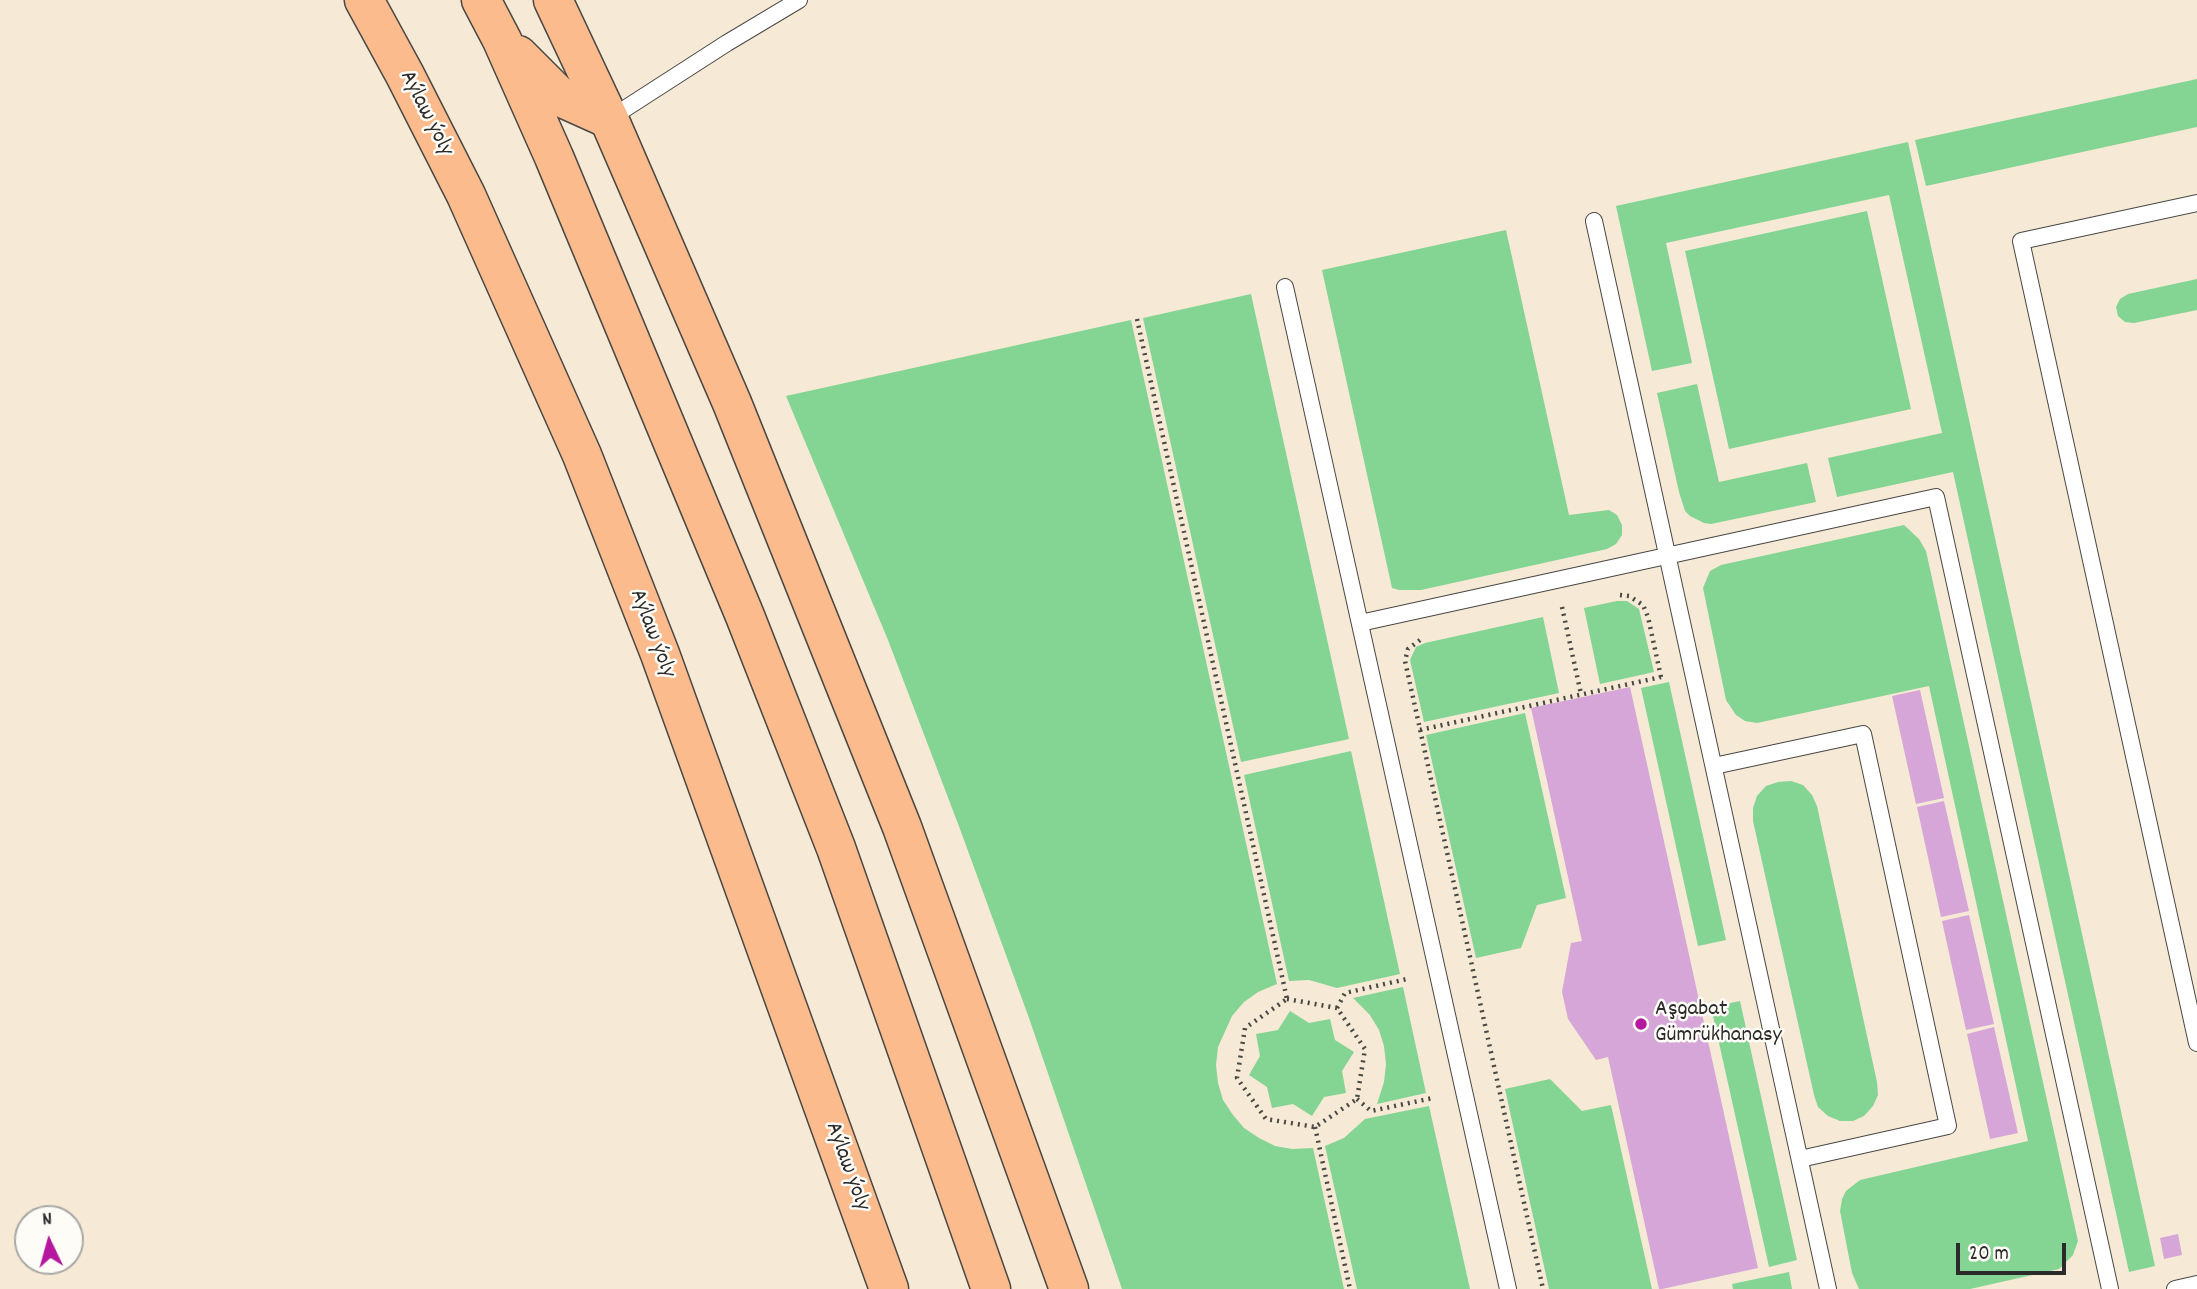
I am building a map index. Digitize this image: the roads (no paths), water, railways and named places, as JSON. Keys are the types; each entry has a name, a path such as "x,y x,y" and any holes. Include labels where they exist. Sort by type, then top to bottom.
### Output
{"main road":[{"name":"Aýlaw ýoly","path":"364,0 466,195 582,456 660,654 890,1289"},
{"path":"481,0 555,157 729,577 836,848 991,1289"},
{"path":"553,0 610,119 732,403 902,827 1069,1289"},
{"path":"502,40 560,97 610,119"}],"lane":[{"path":"610,119 799,0"},
{"path":"2197,203 2021,241 2197,1043"},
{"path":"1594,221 1828,1289"},
{"path":"1285,287 1508,1289"},
{"path":"1360,623 1936,497 2110,1289"},
{"path":"1714,766 1863,734 1934,1058 1948,1126 1800,1159"},
{"path":"2175,1289 2197,1284"}],"place":[{"name":"Aşgabat Gümrükhanasy","path":"1641,1024"}]}
